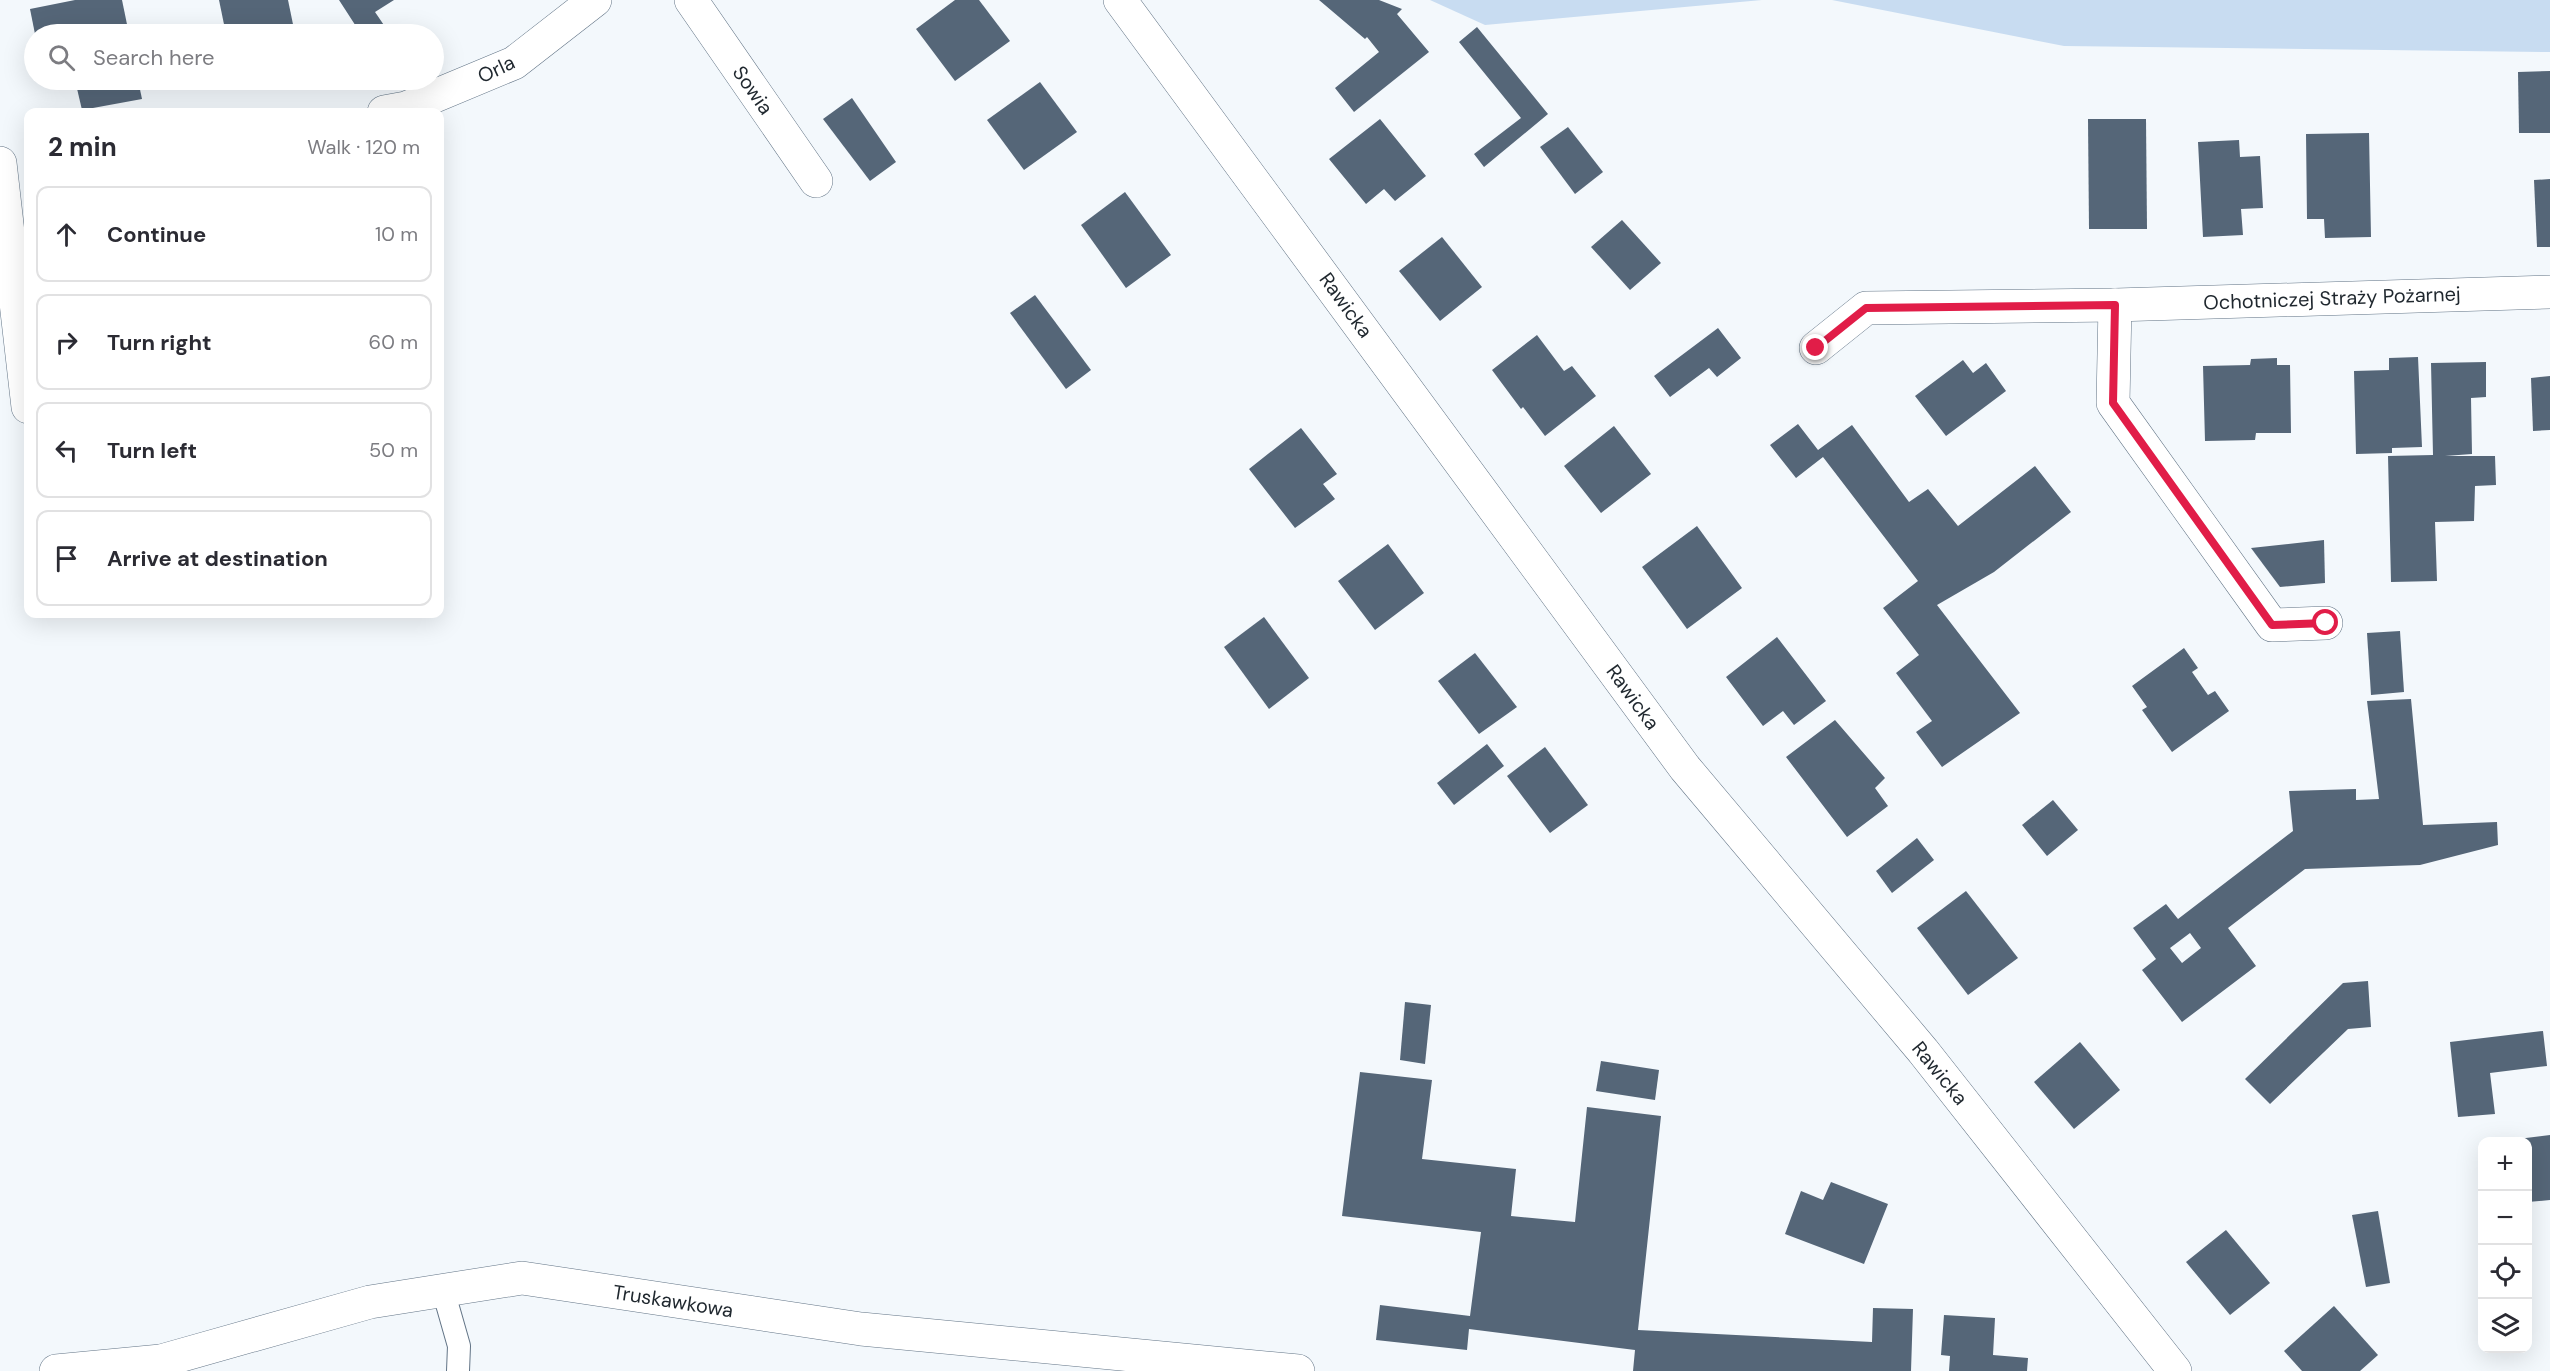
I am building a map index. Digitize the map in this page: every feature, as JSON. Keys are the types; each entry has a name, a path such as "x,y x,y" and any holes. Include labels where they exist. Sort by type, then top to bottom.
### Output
{"street":[{"name":"Orla","path":"406,108 514,63 595,0"},
{"name":"Sowia","path":"691,0 816,181"},
{"name":"Rawicka","path":"1120,0 1685,768 1923,1051 2175,1371"},
{"path":"11,180 24,354"},
{"name":"Ochotniczej Straży Pożarnej","path":"1816,348 1866,308 2115,305 2550,292"},
{"path":"2115,305 2113,403 2272,625 2326,623"},
{"name":"Truskawkowa","path":"56,1371 161,1361 370,1302 522,1278 861,1329 1298,1371"}],"lane":[{"path":"442,1290 459,1346 458,1371"}],"shaded area":[{"path":"1430,0 1762,0 1485,25"},
{"path":"1832,0 2550,0 2550,52 2064,46"}],"building":[{"path":"75,0 122,0 127,24 33,24 30,9"},
{"path":"219,0 288,0 293,24 224,24"},
{"path":"339,0 394,0 375,12 383,24 355,24"},
{"path":"955,0 979,0 1010,41 955,81 916,29"},
{"path":"1319,0 1379,0 1402,9 1397,14 1429,52 1354,112 1335,88 1379,52 1367,37 1365,39"},
{"path":"1477,27 1548,114 1484,167 1474,154 1521,118 1459,42"},
{"path":"2550,71 2550,133 2519,133 2518,72"},
{"path":"1040,82 1077,132 1024,170 987,120"},
{"path":"77,90 140,90 142,99 82,108"},
{"path":"852,98 896,162 870,181 823,119"},
{"path":"1380,119 1426,176 1395,201 1384,189 1366,204 1329,159"},
{"path":"2088,119 2146,119 2147,229 2089,229"},
{"path":"1568,127 1603,172 1575,194 1540,147"},
{"path":"2369,133 2371,237 2325,238 2324,219 2307,219 2306,134"},
{"path":"2239,140 2240,157 2260,156 2263,208 2241,209 2243,235 2203,237 2198,142"},
{"path":"2550,179 2550,247 2537,247 2534,180"},
{"path":"1125,192 1171,255 1126,288 1081,225"},
{"path":"1622,220 1661,263 1630,290 1591,247"},
{"path":"1442,237 1482,287 1440,321 1399,271"},
{"path":"1035,295 1091,370 1066,389 1010,313"},
{"path":"1718,328 1741,358 1717,377 1709,368 1670,397 1654,376"},
{"path":"1537,335 1564,371 1572,366 1596,396 1545,436 1523,407 1521,409 1492,370"},
{"path":"2418,357 2422,447 2392,448 2392,453 2356,454 2354,371 2389,370 2389,358"},
{"path":"2277,358 2277,365 2290,365 2291,433 2256,433 2255,440 2205,441 2203,366 2250,365 2251,359"},
{"path":"1963,360 1973,373 1986,363 2006,391 1946,436 1915,396"},
{"path":"2486,362 2486,397 2471,398 2472,454 2445,456 2495,456 2496,485 2475,486 2474,521 2435,522 2437,581 2391,582 2388,456 2433,455 2431,363"},
{"path":"2550,376 2550,430 2533,431 2531,378"},
{"path":"1798,424 1818,450 1852,425 1909,502 1928,489 1958,526 2035,466 2071,512 1994,572 1937,605 2020,713 1942,767 1916,732 1932,721 1896,673 1919,655 1883,608 1918,581 1823,457 1796,478 1770,445"},
{"path":"1614,426 1651,474 1601,513 1564,466"},
{"path":"1301,428 1337,474 1323,484 1335,499 1295,528 1249,469"},
{"path":"1697,526 1742,588 1687,629 1642,567"},
{"path":"2324,540 2325,583 2280,587 2251,548"},
{"path":"1388,544 1424,593 1375,630 1338,581"},
{"path":"1264,617 1309,678 1269,709 1224,647"},
{"path":"2400,631 2404,692 2371,695 2367,633"},
{"path":"1777,637 1826,701 1794,725 1783,711 1763,726 1726,677"},
{"path":"2184,648 2198,668 2192,672 2208,695 2215,691 2229,711 2172,752 2142,710 2147,707 2132,686"},
{"path":"1475,653 1517,707 1479,734 1438,681"},
{"path":"2411,699 2423,825 2497,822 2498,845 2420,865 2305,869 2228,928 2256,966 2182,1022 2142,970 2156,959 2133,928 2166,904 2178,919 2293,831 2289,791 2356,789 2356,800 2379,799 2367,701","holes":["2190,933 2201,948 2182,963 2170,948"]},
{"path":"1835,720 1885,778 1875,788 1888,806 1847,837 1786,757"},
{"path":"1487,744 1504,766 1454,805 1437,783"},
{"path":"1545,747 1588,805 1550,833 1507,776"},
{"path":"2053,800 2078,830 2047,856 2022,825"},
{"path":"1917,838 1934,860 1892,893 1876,871"},
{"path":"1966,891 2018,958 1968,995 1917,928"},
{"path":"2368,981 2371,1027 2348,1029 2270,1104 2245,1079 2343,983"},
{"path":"1405,1002 1431,1005 1425,1064 1400,1060"},
{"path":"2543,1031 2547,1066 2490,1073 2495,1114 2458,1117 2450,1042"},
{"path":"2080,1042 2120,1090 2074,1129 2034,1082"},
{"path":"1601,1061 1659,1070 1655,1100 1596,1091"},
{"path":"1360,1072 1432,1080 1422,1159 1516,1169 1511,1216 1575,1222 1587,1107 1661,1116 1638,1330 1872,1342 1873,1308 1913,1309 1911,1371 1633,1371 1635,1350 1469,1329 1467,1350 1376,1340 1380,1305 1470,1316 1481,1232 1342,1216"},
{"path":"2550,1135 2550,1200 2532,1202 2532,1137"},
{"path":"1831,1182 1888,1204 1864,1264 1785,1234 1801,1191 1823,1200"},
{"path":"2378,1211 2390,1283 2366,1287 2352,1215"},
{"path":"2226,1230 2270,1283 2230,1315 2186,1262"},
{"path":"2334,1306 2378,1355 2360,1371 2302,1371 2284,1351"},
{"path":"1944,1315 1995,1318 1993,1355 2028,1358 2027,1371 1949,1371 1950,1356 1941,1355"}],"route":[{"path":"1816,348 1866,308 2115,305 2113,403 2272,625 2326,623"}]}
